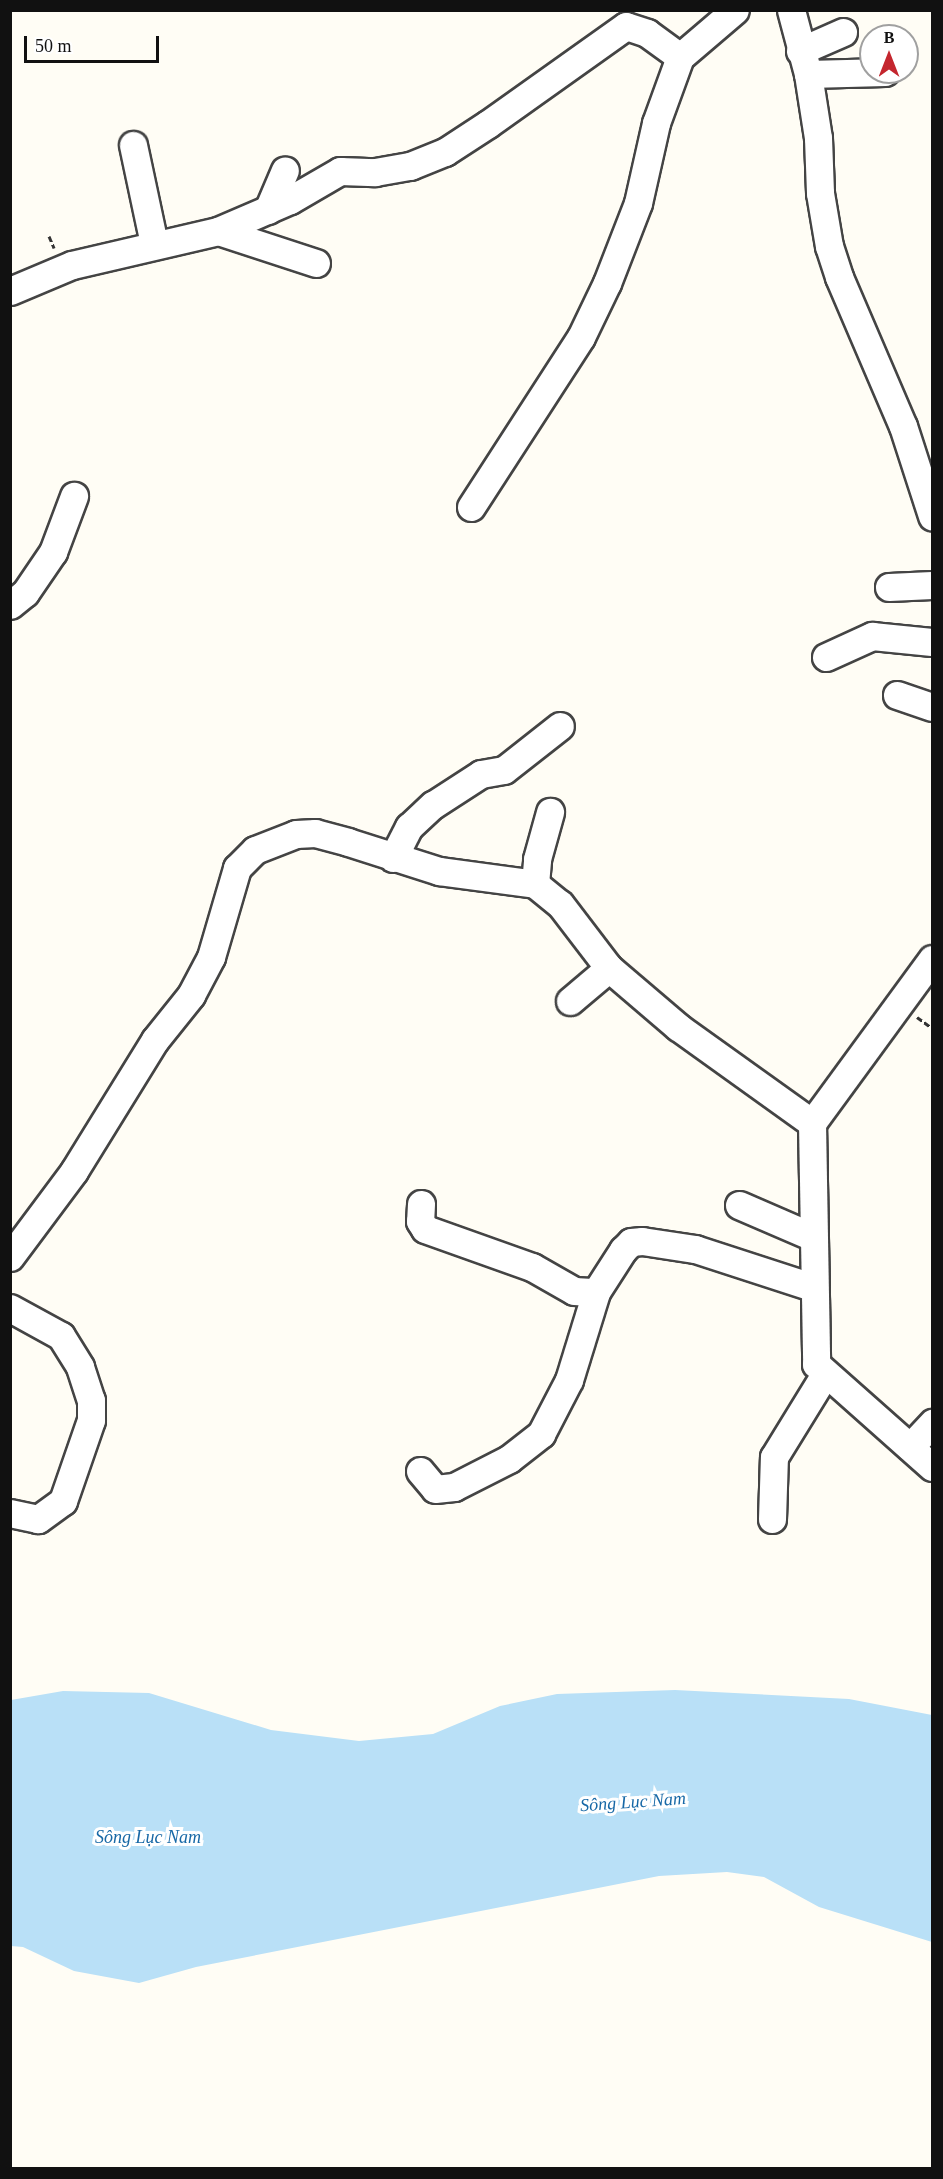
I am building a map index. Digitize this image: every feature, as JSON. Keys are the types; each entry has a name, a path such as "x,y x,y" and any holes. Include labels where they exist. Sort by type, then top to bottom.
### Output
{"street":[{"path":"471,507 581,337 607,283 638,203 656,123 680,57 735,10"},
{"path":"791,10 804,62 818,138 820,193 829,246 839,277 903,426 933,516"},
{"path":"10,291 72,265 154,244 218,231 268,210 340,171 375,172 410,166 445,152 626,26 635,26 680,57"},
{"path":"804,62 843,32"},
{"path":"804,62 859,69"},
{"path":"133,145 154,244"},
{"path":"268,210 285,170"},
{"path":"218,231 316,263"},
{"path":"10,605 25,593 53,552 74,496"},
{"path":"889,587 933,585"},
{"path":"826,657 872,636 933,642"},
{"path":"897,695 933,706"},
{"path":"393,858 409,827 433,805 481,774 504,771 560,726"},
{"path":"535,884 537,859 550,812"},
{"path":"10,1257 74,1170 155,1040 191,995 211,957 228,888 237,868 255,850 296,834 315,833 439,872 535,884 560,904 609,968 678,1027 812,1124"},
{"path":"933,959 812,1124 812,1287 816,1364 933,1467"},
{"path":"570,1001 609,968"},
{"path":"421,1204 420,1221 424,1229 532,1267 574,1291 596,1292"},
{"path":"739,1205 813,1237"},
{"path":"420,1471 435,1489 454,1487 508,1459 542,1434 569,1380 596,1292 623,1250 631,1242 642,1241 695,1249 812,1287"},
{"path":"10,1308 61,1335 80,1367 91,1400 91,1419 63,1501 38,1519 10,1513"},
{"path":"772,1519 774,1457 825,1374"},
{"path":"910,1447 933,1423"}],"water":[{"name":"Sông Lục Nam","path":"675,1690 849,1699 932,1715 932,1942 819,1907 764,1877 727,1872 659,1876 196,1967 139,1983 74,1971 23,1947 11,1946 11,1700 63,1691 149,1693 271,1730 359,1741 433,1734 500,1706 557,1694"}]}
